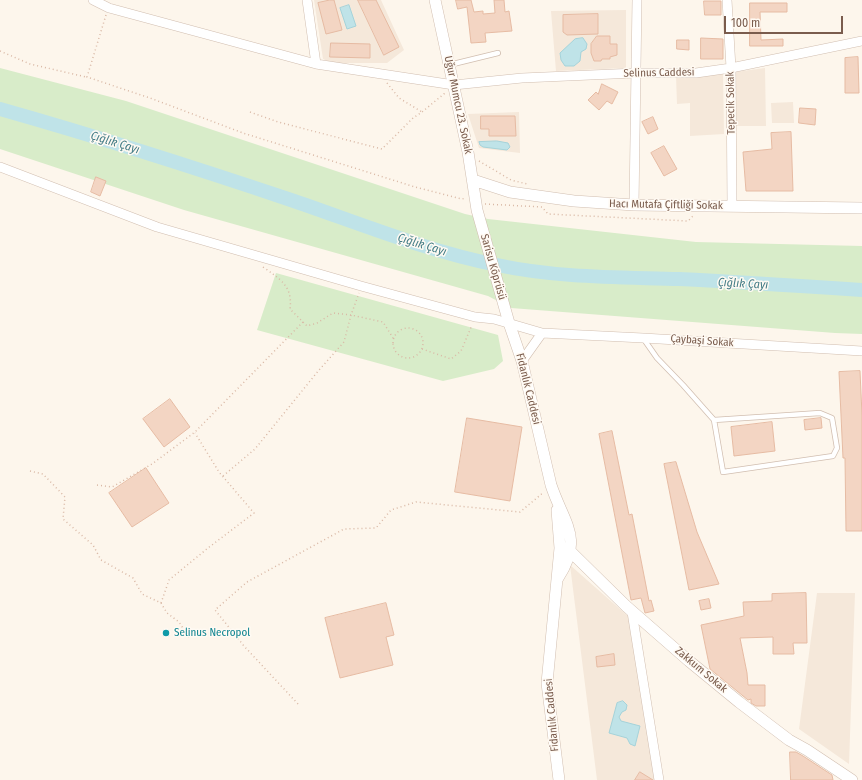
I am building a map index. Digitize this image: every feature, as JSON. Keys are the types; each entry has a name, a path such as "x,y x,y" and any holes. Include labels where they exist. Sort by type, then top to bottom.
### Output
{"street":[{"name":"Selinus Caddesi","path":"93,0 109,8 316,64 454,85 522,78 636,73 696,73 731,68 862,41"},
{"path":"307,0 316,64"},
{"name":"Uğur Mumcu 23. Sokak","path":"435,0 468,152 477,210"},
{"path":"634,205 637,0"},
{"name":"Tepecik Sokak","path":"727,0 731,68 732,206"},
{"name":"Çaybaşi Sokak","path":"0,167 157,227 361,286 475,317 494,319 542,333 862,351"},
{"name":"Hacı Mutafa Çiftliği Sokak","path":"473,180 510,192 574,201 634,205 862,208"},
{"name":"Sarisu Kōprüsü","path":"477,210 509,323"},
{"name":"Fidanlık Caddesi","path":"509,323 522,361 551,485 570,532 564,568 558,578 547,683 559,780"},
{"path":"522,361 542,333"},
{"name":"Zakkum Sokak","path":"566,550 632,612 689,661 789,740 852,780"},
{"path":"632,612 659,780"}],"lane":[{"path":"449,65 498,53"},
{"path":"643,338 657,358 684,385 714,420 723,472 833,456 837,448 832,418 820,412 714,420"}],"path":[{"path":"87,77 109,8"},
{"path":"0,51 30,64 87,77 150,98 243,133 416,187 462,198 475,197"},
{"path":"379,74 399,98 422,112"},
{"path":"250,112 278,122 382,149 413,118 454,85"},
{"path":"468,152 479,161 511,180 533,186"},
{"path":"262,266 286,286 291,299 290,309 307,326 317,323 333,313 351,315 383,322 393,338"},
{"path":"223,476 255,449 319,370 344,342 361,286"},
{"path":"422,349 451,359 461,351 475,317"},
{"path":"97,485 112,487 152,464 195,432 303,322"},
{"path":"408,328 413,329 421,335 423,344 422,349 415,357 405,358 396,353 392,343 393,338 399,330 408,328"},
{"path":"161,603 170,580 208,548 254,513 223,476 195,432"},
{"path":"30,471 43,474 65,497 62,519 93,545 101,560 133,578 142,594 161,603 167,613 179,622 190,639"},
{"path":"298,704 244,646 215,610 247,582 344,529 376,528 391,510 416,502 520,512 551,485"}],"shaded area":[{"path":"314,0 381,0 404,50 387,63 332,63 323,59"},
{"path":"626,10 626,68 556,71 551,11"},
{"path":"765,68 766,126 735,126 735,72"},
{"path":"723,74 724,134 690,136 690,103 677,104 676,76"},
{"path":"793,102 794,123 772,123 771,103"},
{"path":"519,112 520,153 479,148 468,114"},
{"path":"570,565 630,618 655,780 597,780"},
{"path":"817,593 855,593 849,764 799,729"}],"green space":[{"path":"0,68 126,101 465,214 488,219 696,242 862,246 862,334 511,308 488,296 184,210 0,149"},
{"path":"276,273 498,335 503,361 494,369 443,381 257,330"}],"water":[{"path":"349,5 356,26 347,29 340,8"},
{"path":"583,38 587,44 586,49 581,52 580,61 574,66 565,66 561,60 560,53 575,39"},
{"path":"497,141 508,143 510,147 507,150 483,147 479,142"},
{"path":"623,701 627,705 626,710 622,712 619,717 621,721 640,726 635,746 630,744 627,738 609,733 617,703"}],"building":[{"path":"334,0 342,30 326,34 318,3"},
{"path":"358,0 376,0 399,47 384,55"},
{"path":"456,0 471,0 474,12 483,11 483,14 495,13 494,0 504,0 505,12 509,11 512,31 485,33 486,42 471,43 467,7 458,9"},
{"path":"704,1 721,1 721,15 705,15"},
{"path":"750,3 787,3 787,12 760,12 761,40 783,39 783,46 750,46"},
{"path":"598,14 598,34 567,35 563,32 563,15"},
{"path":"597,36 610,36 610,44 617,44 617,55 610,57 610,59 594,61 591,53 591,44"},
{"path":"701,38 723,39 723,59 701,59"},
{"path":"677,40 689,40 689,50 677,49"},
{"path":"331,43 370,44 370,58 330,57"},
{"path":"858,57 859,93 845,93 845,58"},
{"path":"602,84 618,92 612,104 607,101 599,110 588,100 596,92 598,94"},
{"path":"800,108 816,109 815,125 799,123"},
{"path":"481,116 515,116 516,136 489,136 489,129 481,129"},
{"path":"653,117 658,129 648,134 642,122"},
{"path":"791,132 793,191 746,191 743,152 772,149 771,133"},
{"path":"664,146 677,169 664,176 651,153"},
{"path":"96,177 106,181 100,196 91,192"},
{"path":"860,371 862,415 862,531 846,531 845,458 843,458 839,372"},
{"path":"170,399 190,427 164,447 143,419"},
{"path":"467,418 522,427 510,501 455,492"},
{"path":"821,418 822,428 805,430 804,420"},
{"path":"772,422 775,451 734,456 731,427"},
{"path":"612,431 629,515 632,514 649,601 651,600 654,611 645,613 641,598 631,600 599,434"},
{"path":"676,462 697,532 719,584 689,590 664,464"},
{"path":"146,468 169,503 132,527 109,493"},
{"path":"806,593 807,643 793,643 794,654 773,654 773,637 740,638 748,685 765,685 765,706 756,706 751,703 751,699 748,700 710,669 701,625 744,616 743,602 772,601 772,594"},
{"path":"709,599 711,608 701,610 699,601"},
{"path":"386,603 394,635 386,637 393,665 340,678 325,618"},
{"path":"614,654 615,665 597,667 596,657"},
{"path":"790,752 796,752 803,756 832,775 833,780 791,780"},
{"path":"640,772 653,780 635,780"}],"waterway":[{"name":"Çığlık Çayı","path":"0,109 184,165 294,201 420,245 497,265 565,275 702,280 862,290"}],"place":[{"name":"Selinus Necropol","path":"166,633"}]}
